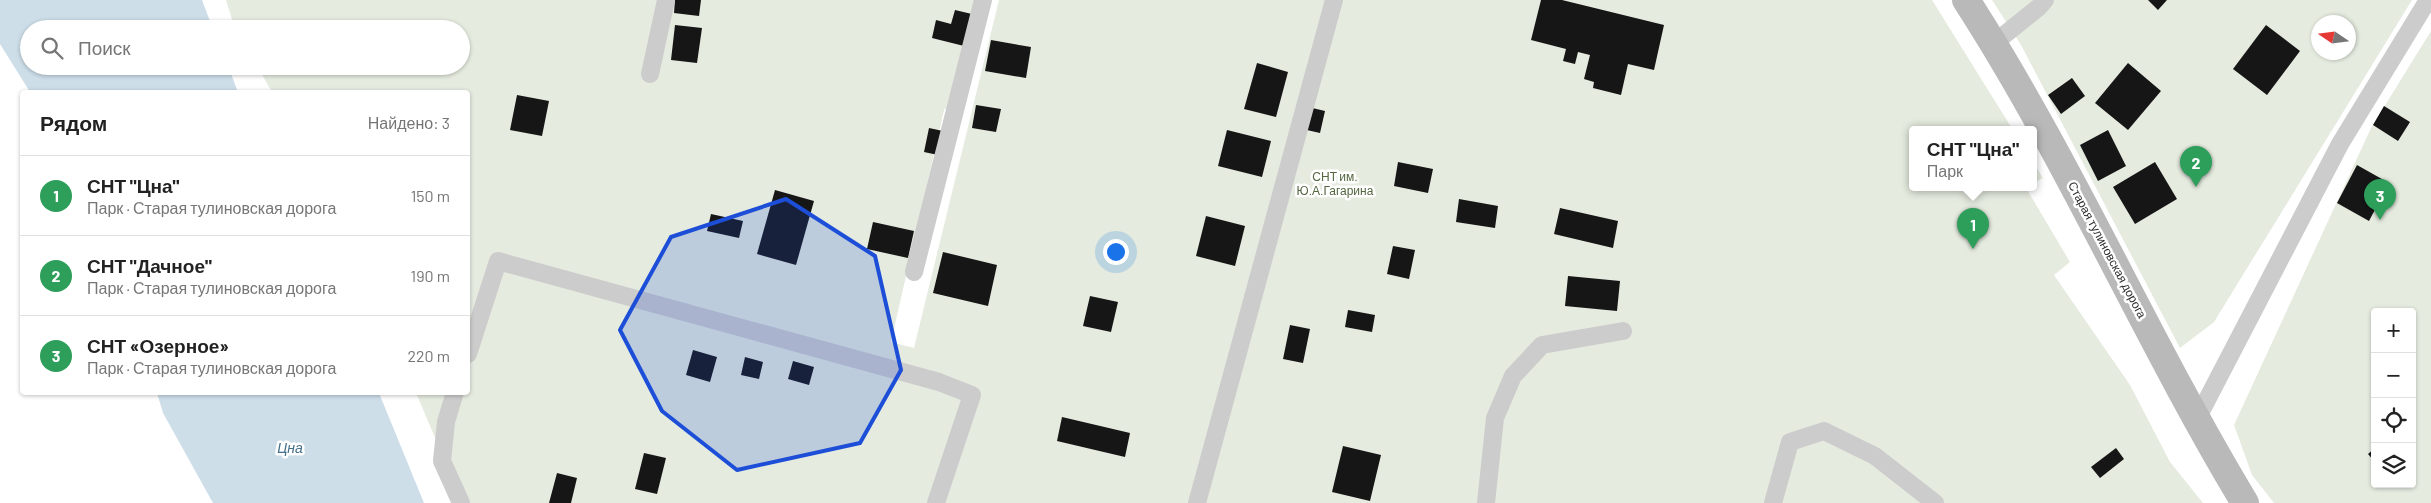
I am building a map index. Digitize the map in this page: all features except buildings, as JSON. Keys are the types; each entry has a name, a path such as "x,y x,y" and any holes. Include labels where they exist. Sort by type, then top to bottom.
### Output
{"street":[{"name":"Старая тулиновская дорога","path":"1966,0 2079,195 2196,419 2245,503"}],"lane":[{"path":"650,74 666,0"},
{"path":"914,272 983,0"},
{"path":"1197,503 1334,0"},
{"path":"1993,44 2045,0"},
{"path":"2196,419 2340,144 2428,0"},
{"path":"470,348 498,261 940,382 972,395 936,503"},
{"path":"1486,503 1495,418 1512,376 1542,345 1623,331"},
{"path":"454,395 446,422 442,461 461,503"},
{"path":"1773,503 1790,442 1824,431 1875,456 1935,503"}],"highlighted area":[{"path":"786,199 875,256 901,370 860,443 737,470 662,411 620,330 671,237"}],"green space":[{"name":"СНТ им. Ю.А.Гагарина","path":"226,0 978,0 951,104 944,110 891,342 914,348 999,0 1932,0 2011,126 1909,126 1909,191 2028,191 2070,262 2054,275 2130,385 2170,462 2203,503 463,503 417,395 470,395 470,90 271,90 262,75 470,75 470,20 232,20"},
{"path":"1992,0 2412,0 2214,322 2180,348 2021,45"},
{"path":"2431,31 2431,503 2274,503 2252,475 2234,425 2371,128"},
{"path":"2037,168 2043,178 2037,181"}],"water":[{"path":"0,0 202,0 210,20 20,20 20,75 231,75 237,90 29,90 0,44"},
{"name":"Цна","path":"158,395 380,395 424,503 213,503 163,413"}],"place":[{"name":"СНТ \"Дачное\"","path":"2196,187"},
{"name":"СНТ «Озерное»","path":"2380,220"},
{"name":"СНТ \"Цна\"","path":"1973,249"}]}
